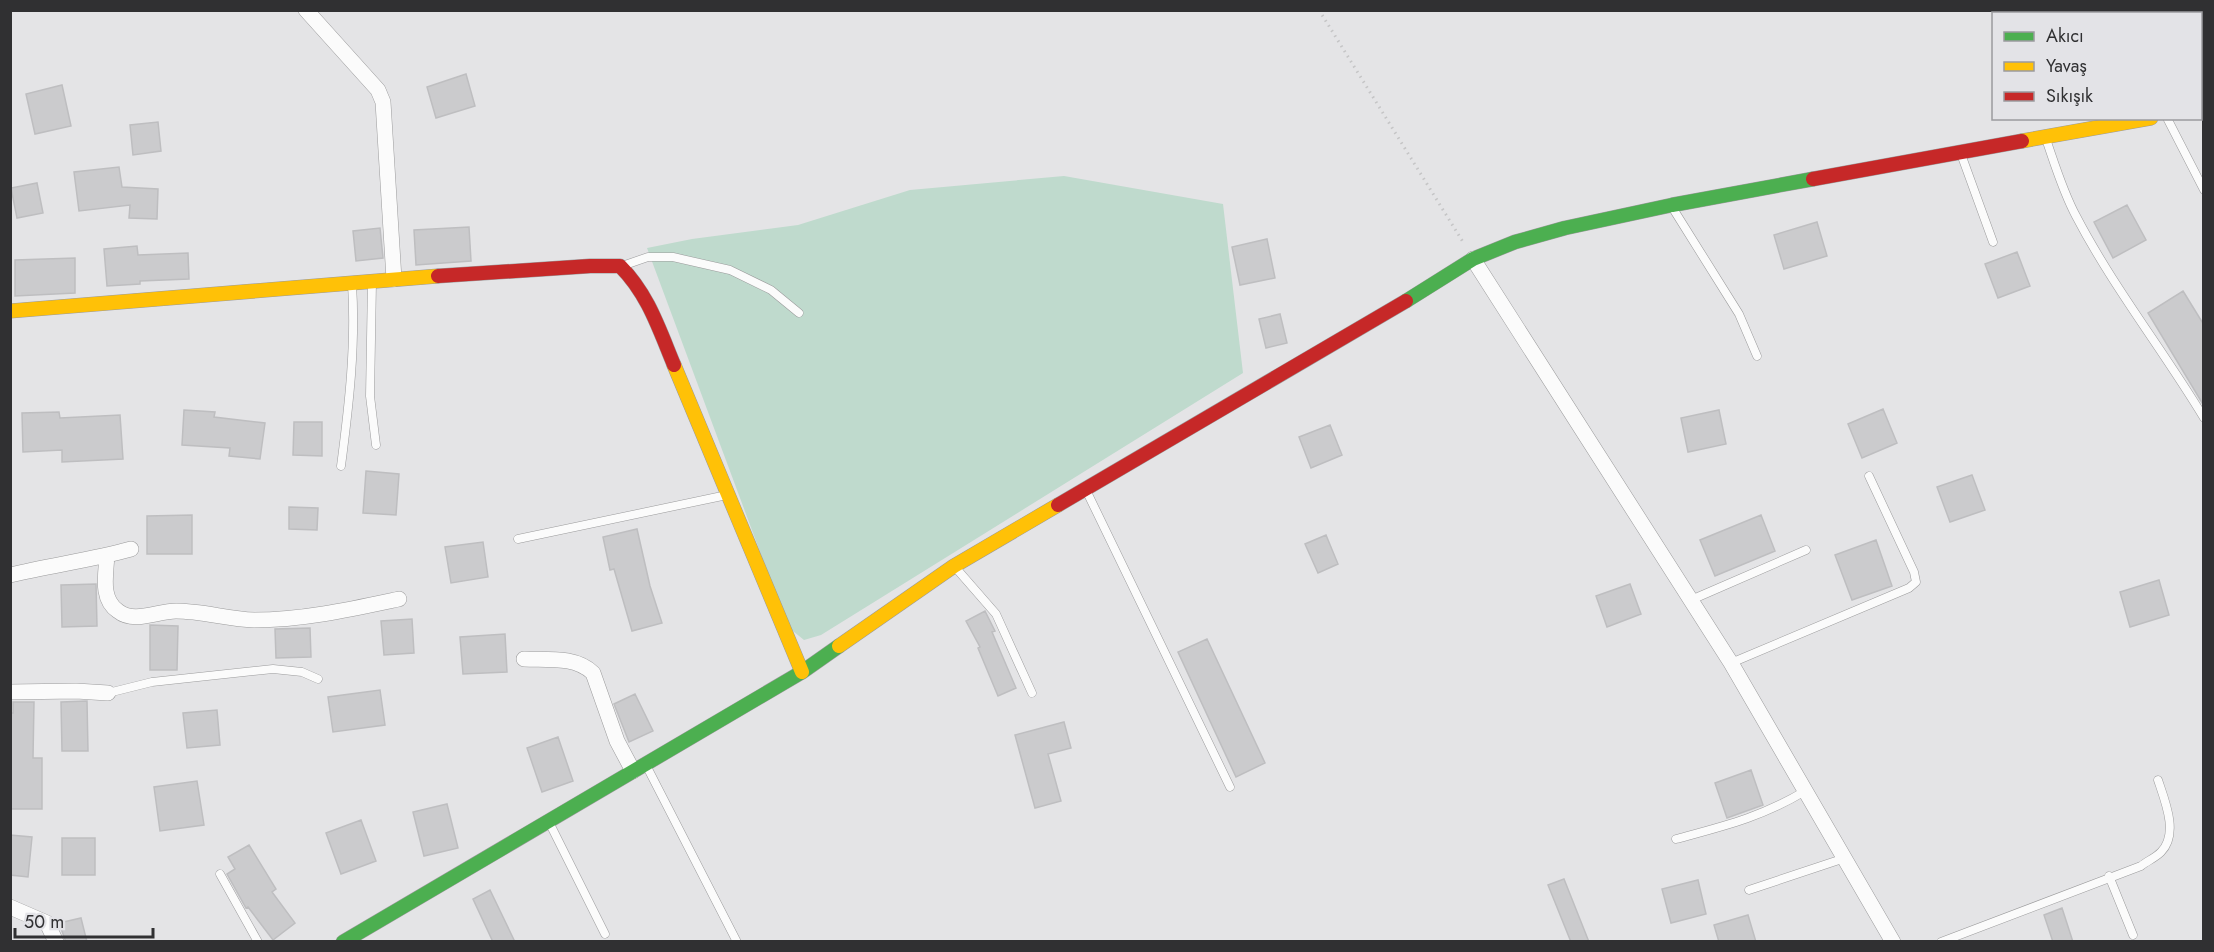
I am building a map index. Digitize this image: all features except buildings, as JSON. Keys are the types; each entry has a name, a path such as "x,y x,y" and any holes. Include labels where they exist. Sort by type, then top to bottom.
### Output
{"street":[{"path":"306,10 378,90 383,102 394,279"},
{"path":"352,939 802,672 954,566 1386,313 1473,259 1515,242 1555,230 1671,205 2140,120"},
{"path":"1473,259 1731,663 1893,942"},
{"path":"10,310 352,282 620,266 635,281 647,300 802,672"},
{"path":"10,576 55,564 131,549"},
{"path":"107,555 106,592 109,603 118,612 132,617 175,611 253,620 337,613 399,599"},
{"path":"524,659 569,661 584,665 593,673 617,741 639,767"},
{"path":"10,692 108,693"},
{"path":"10,907 47,923 56,942"}],"lane":[{"path":"2168,120 2204,190"},
{"path":"2046,138 2057,173 2076,216 2114,280 2204,418"},
{"path":"1961,153 1993,242"},
{"path":"1671,205 1739,314 1757,356"},
{"path":"620,266 648,257 673,257 730,270 771,290 799,313"},
{"path":"372,281 370,396 376,445"},
{"path":"341,466 352,373 354,313 352,282"},
{"path":"1731,663 1909,588 1916,582 1914,572 1869,476"},
{"path":"1086,489 1230,787"},
{"path":"518,539 728,495"},
{"path":"1691,600 1806,550"},
{"path":"954,566 996,614 1032,693"},
{"path":"108,693 152,682 273,669 302,672 318,679"},
{"path":"639,767 737,942"},
{"path":"1941,942 2109,876 2141,866 2161,852 2169,837 2167,805 2158,780"},
{"path":"1676,839 1752,818 1781,806 1805,791"},
{"path":"549,821 605,934"},
{"path":"1749,890 1845,858"},
{"path":"220,874 258,942"},
{"path":"2109,876 2133,935"}],"path":[{"path":"1319,10 1473,259"}],"green space":[{"path":"1064,176 1223,204 1243,373 821,635 804,640 788,627 647,248 692,239 798,225 910,190"}],"traffic: fast":[{"path":"1406,301 1473,259 1515,242 1565,228 1672,205 1813,179"},
{"path":"343,942 802,672 839,646"}],"traffic: slow":[{"path":"2022,141 2140,120"},
{"path":"10,311 438,276"},
{"path":"674,365 802,672"},
{"path":"839,646 954,566 1058,505"}],"traffic: jam":[{"path":"1813,179 2022,141"},
{"path":"438,276 620,266 645,300 674,365"},
{"path":"1058,505 1406,301"}]}
